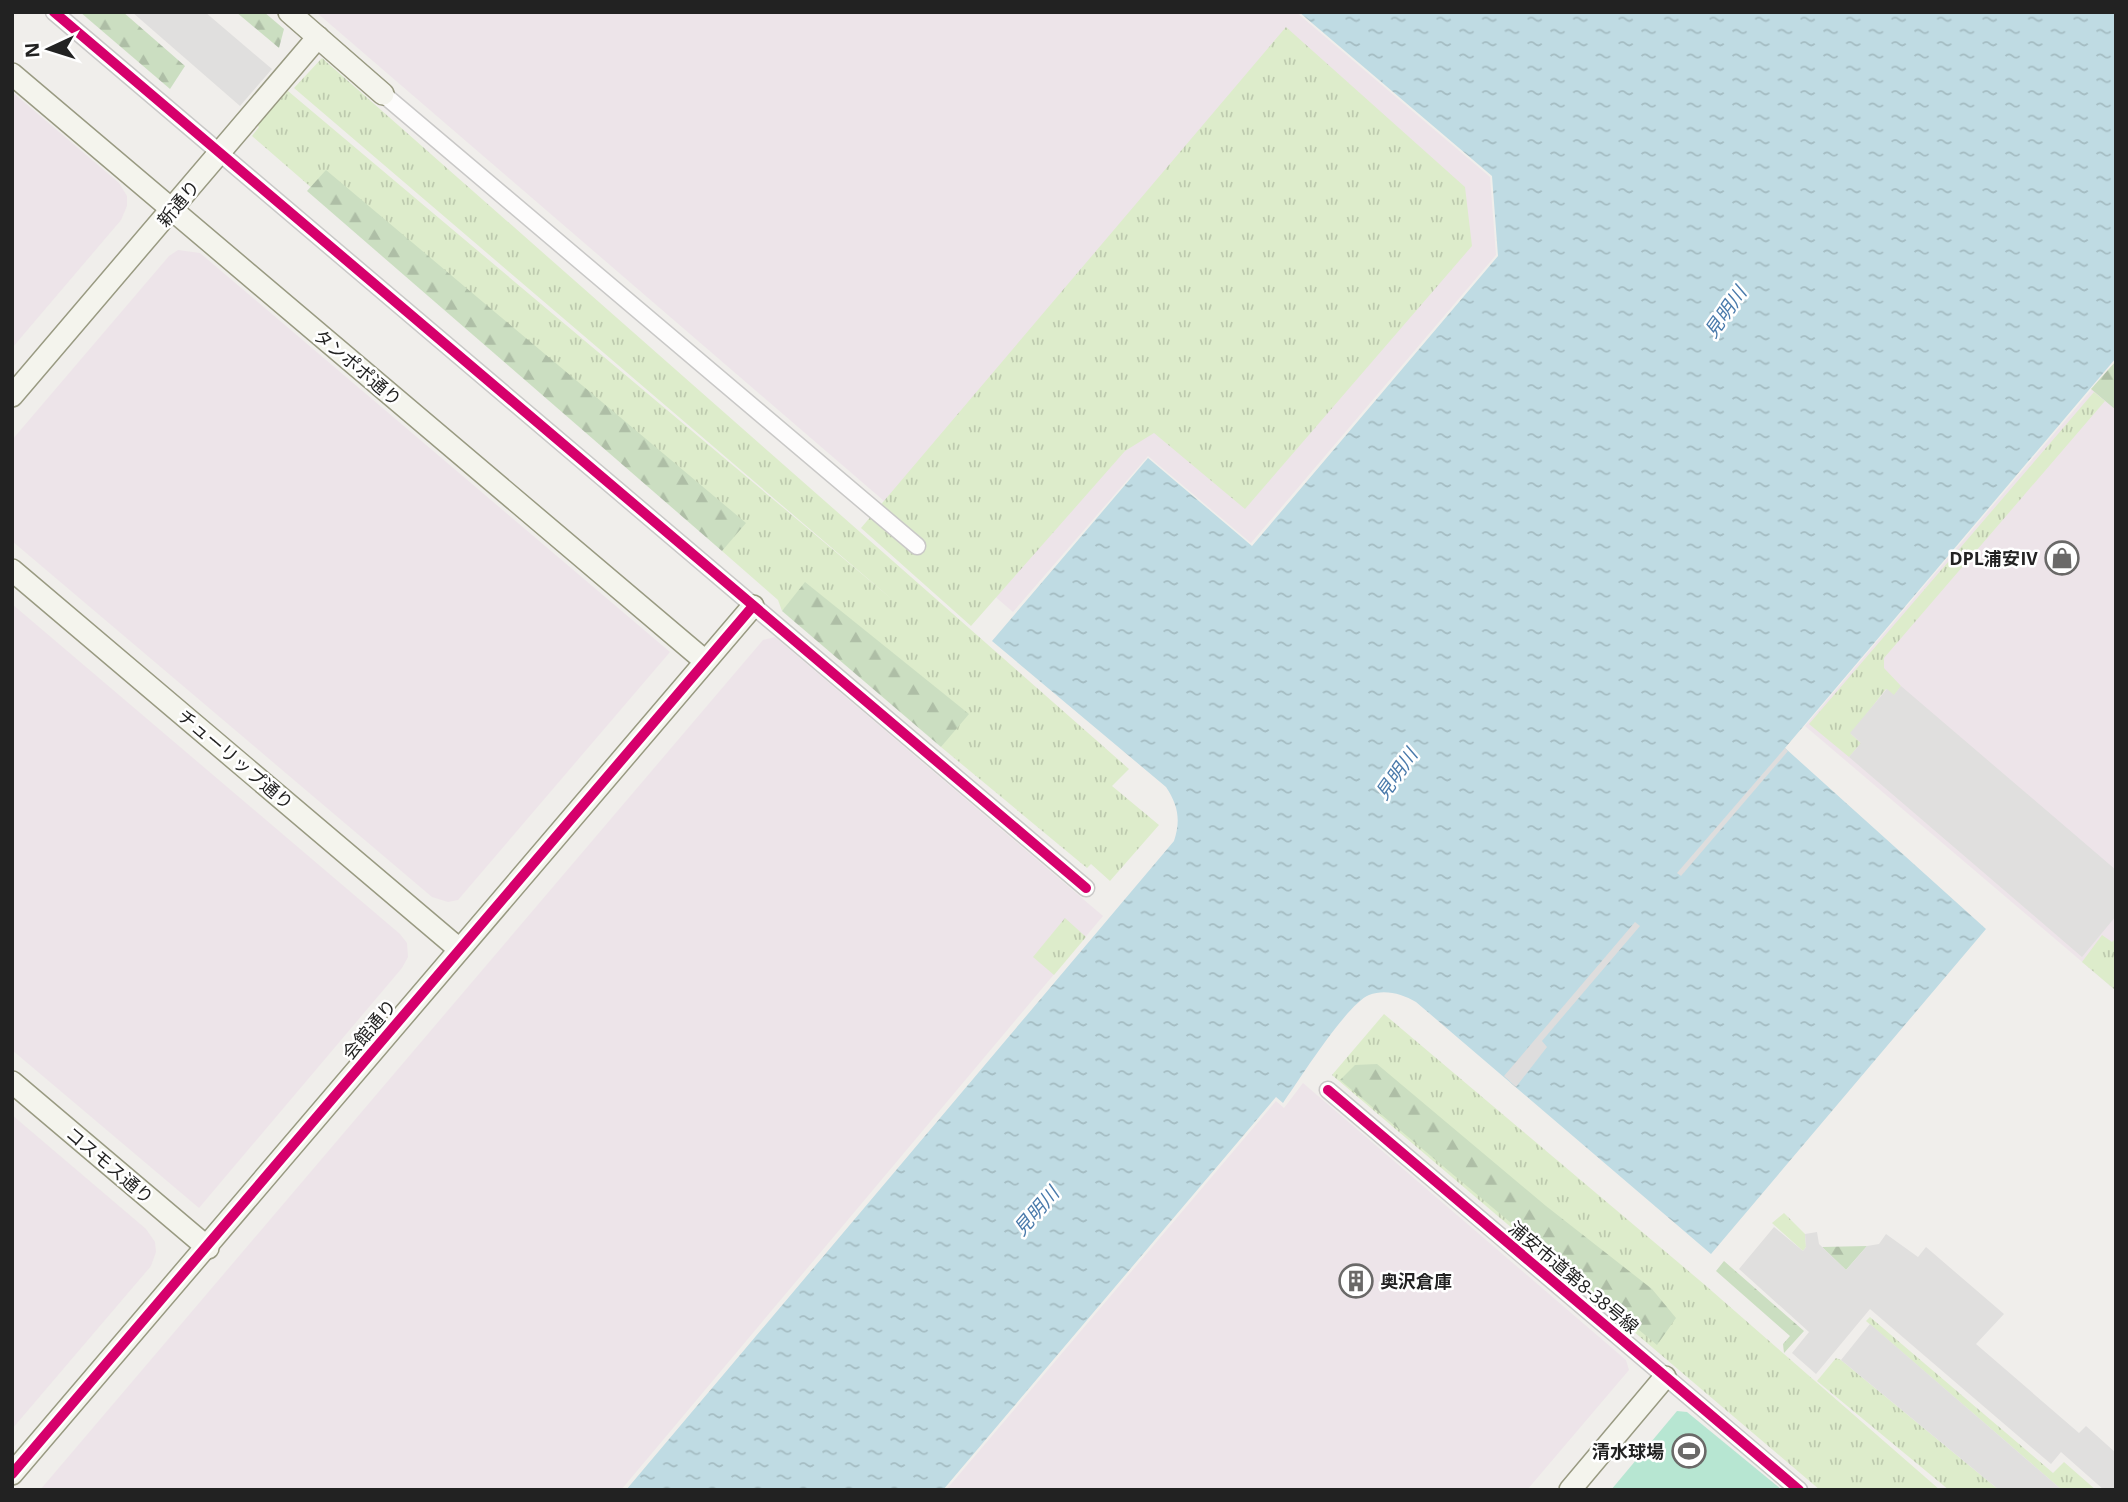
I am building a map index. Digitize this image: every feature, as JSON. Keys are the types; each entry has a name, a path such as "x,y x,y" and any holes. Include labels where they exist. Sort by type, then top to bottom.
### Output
{"street":[{"path":"54,12 1086,888"},
{"path":"289,12 917,546"},
{"name":"新通り","path":"12,396 318,37"},
{"name":"タンポポ通り","path":"12,74 705,661"},
{"name":"チューリップ通り","path":"12,570 459,949"},
{"name":"会館通り","path":"12,1474 208,1248 459,949 754,606"},
{"name":"コスモス通り","path":"12,1083 208,1248"},
{"name":"浦安市道第8-38号線","path":"1328,1090 1799,1490"},
{"path":"1570,1490 1665,1377"}],"shaded area":[{"path":"132,12 205,12 272,69 240,106"},
{"path":"316,12 1296,12 1490,177 1496,255 1251,543 1148,456 1013,612"},
{"path":"12,92 119,183 127,196 127,206 121,220 12,348"},
{"path":"178,250 200,253 670,652 458,900 448,902 432,897 12,541 12,440 169,256"},
{"path":"2116,361 2116,987 2114,989 1805,726"},
{"path":"12,604 400,934 407,943 408,957 402,968 199,1208 12,1050"},
{"path":"775,637 1103,916 621,1490 40,1490 763,640"},
{"path":"1901,686 2116,870 2116,916 2082,957 1849,757 1861,743 1850,733 1887,689 1894,695"},
{"path":"1303,1083 1626,1360 1629,1370 1527,1490 946,1490 1276,1101 1284,1108"},
{"path":"12,1115 146,1229 155,1242 156,1252 151,1266 12,1429"},
{"path":"1774,1227 1803,1251 1806,1247 1805,1234 1817,1232 1819,1244 1846,1270 1867,1246 1879,1244 1886,1234 1918,1257 1926,1247 2004,1314 1976,1344 2079,1433 2086,1426 2116,1453 2116,1490 2104,1490 2061,1452 2051,1464 1870,1309 1816,1374 1792,1353 1809,1332 1739,1269"},
{"path":"1870,1324 2062,1490 1999,1490 1841,1360"}],"green space":[{"path":"80,12 123,12 185,66 170,89"},
{"path":"236,12 264,12 284,29 279,48"},
{"path":"1286,27 1465,187 1472,246 1245,509 1154,433 1125,451 971,626 861,528"},
{"path":"322,58 1129,769 1112,786 1159,825 1110,881 1091,864 1087,868 941,747 947,739 790,603 782,611 778,600 722,551 725,547 252,136 259,127 257,125 288,91 894,601 294,88"},
{"path":"326,170 746,523 722,551 307,191"},
{"path":"2116,361 2116,410 2091,389"},
{"path":"2094,392 2105,401 1884,658 1884,668 1901,686 1894,696 1886,689 1851,734 1861,743 1849,757 1809,724"},
{"path":"805,582 969,714 941,747 782,611"},
{"path":"1065,918 1086,937 1054,975 1033,957"},
{"path":"2102,935 2112,942 2116,938 2114,989 2082,962"},
{"path":"1384,1014 1705,1285 1940,1490 1820,1490 1332,1075"},
{"path":"1377,1064 1546,1206 1652,1289 1676,1318 1657,1345 1340,1080 1355,1065"},
{"path":"1784,1213 1805,1234 1806,1247 1803,1251 1772,1223"},
{"path":"1867,1246 1846,1270 1822,1247"},
{"path":"1724,1261 1804,1331 1784,1353 1783,1344 1790,1336 1716,1271"},
{"path":"1870,1317 2053,1473 2064,1462 2096,1490 2062,1490 1866,1321"},
{"path":"1836,1358 1999,1490 1949,1490 1817,1381"},
{"name":"清水球場","path":"1677,1411 1687,1412 1782,1490 1611,1490"}],"water":[{"name":"見明川","path":"1299,12 2116,12 2116,358 1785,748 1986,929 1711,1254 1416,1002 1393,993 1375,993 1360,1001 1349,1012 1283,1103 1276,1097 943,1490 626,1490 1174,841 1177,813 1166,787 992,641 1148,458 1252,546 1498,256 1492,176"}],"pier":[{"path":"1785,748 1788,751 1681,876 1677,873"},
{"path":"1635,922 1640,926 1542,1041 1547,1047 1516,1087 1504,1076"}],"cycle path":[{"path":"54,12 1086,888"},
{"path":"12,1474 753,606"},
{"path":"1328,1090 1799,1490"}],"place":[{"name":"DPL浦安Ⅳ","path":"2062,558"},
{"name":"奥沢倉庫","path":"1356,1281"},
{"name":"清水球場","path":"1689,1451"}]}
